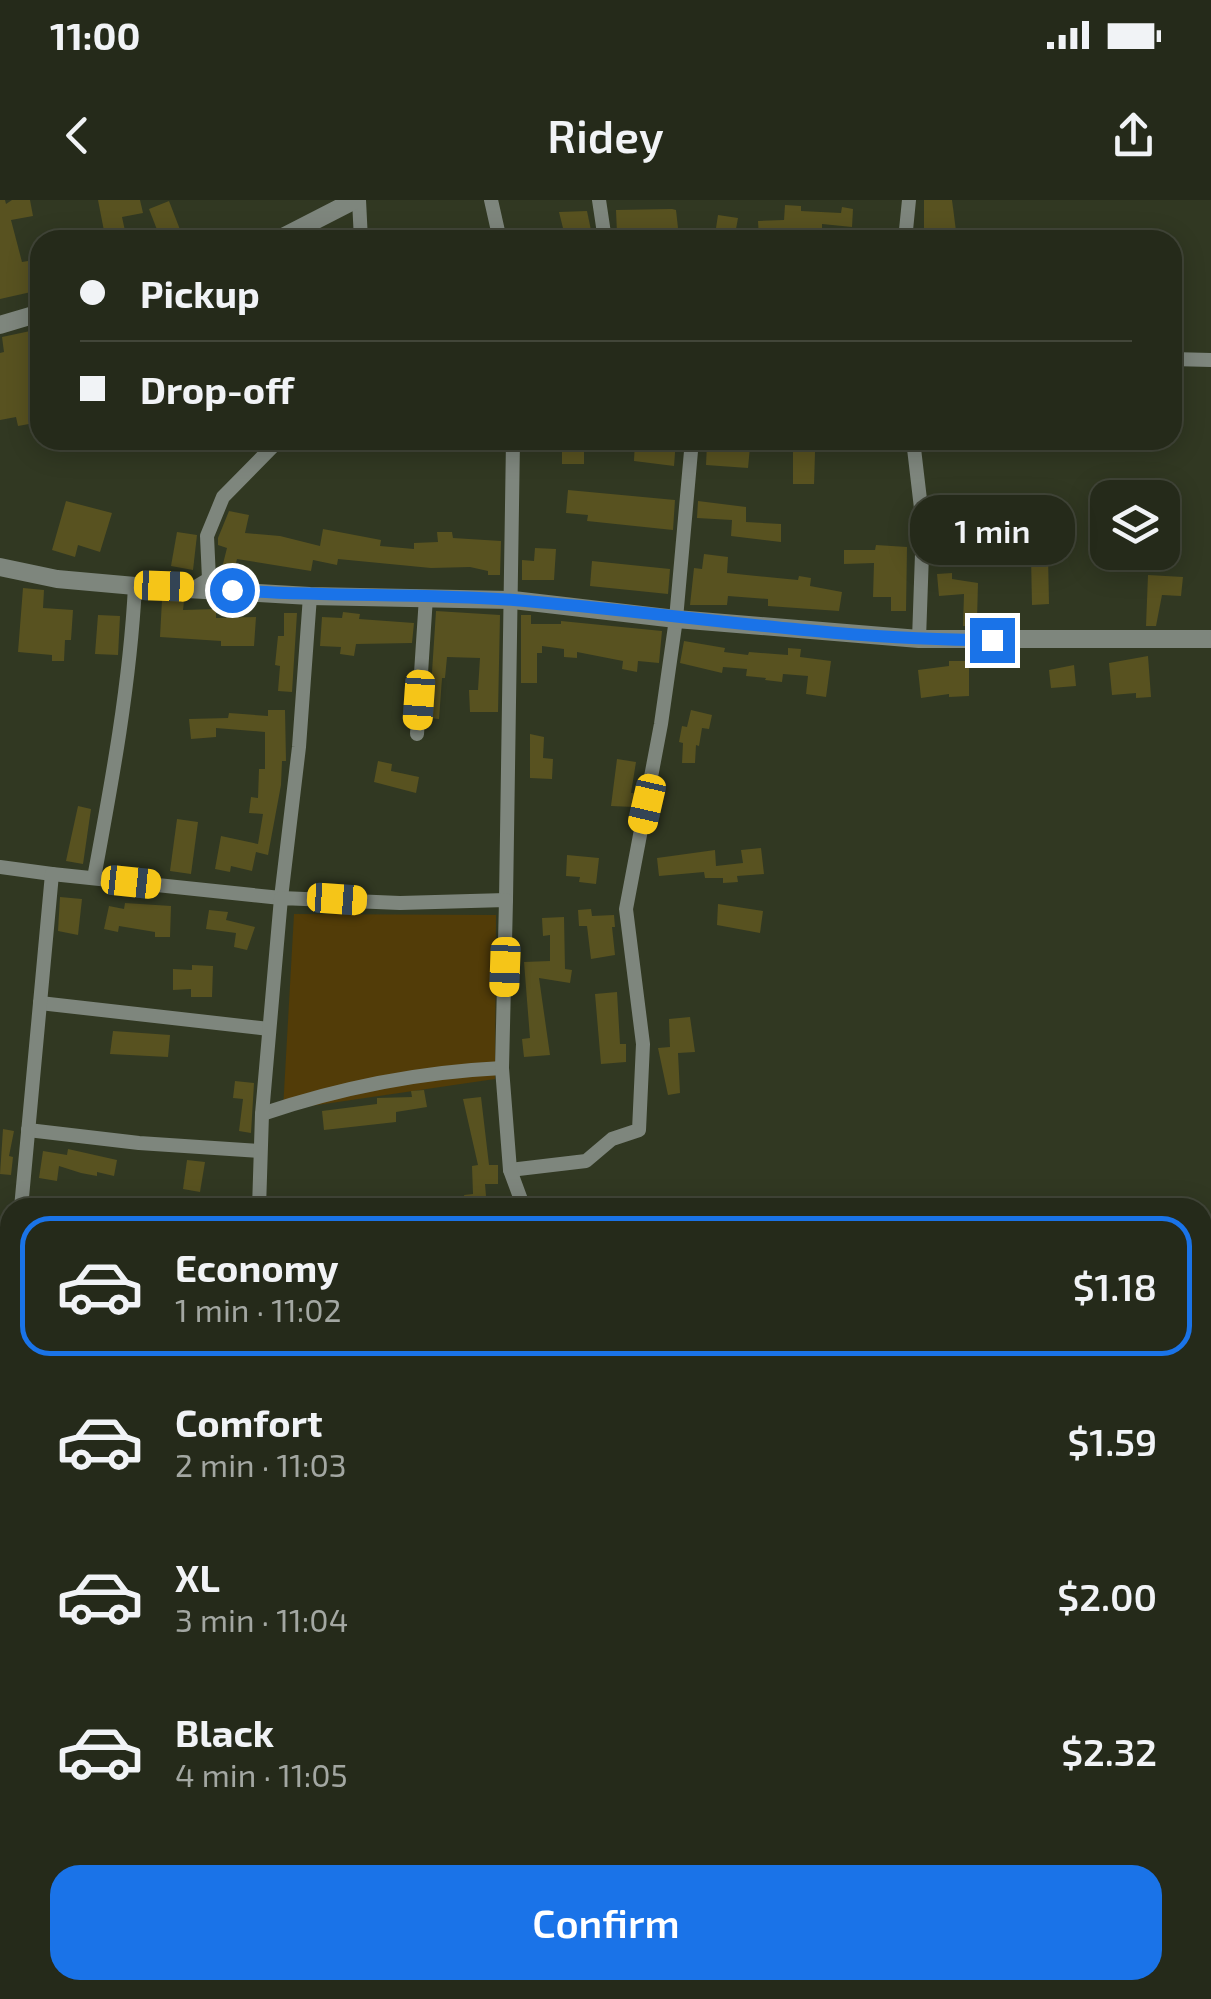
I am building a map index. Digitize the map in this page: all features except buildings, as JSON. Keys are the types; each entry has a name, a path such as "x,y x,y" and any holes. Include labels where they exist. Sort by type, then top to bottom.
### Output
{"street":[{"path":"296,230 357,200 360,230"},
{"path":"492,200 498,230"},
{"path":"599,200 604,230"},
{"path":"906,230 909,200"},
{"path":"0,325 30,316"},
{"path":"1182,360 1211,360"},
{"path":"194,588 209,579 208,536 222,497 269,450"},
{"path":"513,450 502,1068 510,1170 520,1198"},
{"path":"510,1170 586,1161 612,1139 638,1130 643,1044 626,909 661,724 676,618 691,450"},
{"path":"914,450 923,525 919,640"},
{"path":"0,567 57,579 135,586 310,596 513,600 919,640 1211,639"},
{"path":"94,878 116,760 132,643 135,586"},
{"path":"259,1198 269,1030 299,747 310,596"},
{"path":"416,734 426,597"},
{"path":"0,867 281,898 506,900"},
{"path":"22,1198 52,874"},
{"path":"40,1003 269,1030"},
{"path":"262,1114 390,1078 502,1068"},
{"path":"28,1130 260,1151"}],"shaded area":[{"path":"294,914 496,915 495,1079 283,1110"}],"route":[{"path":"232,590 310,596 513,600 919,640 992,640"}]}
